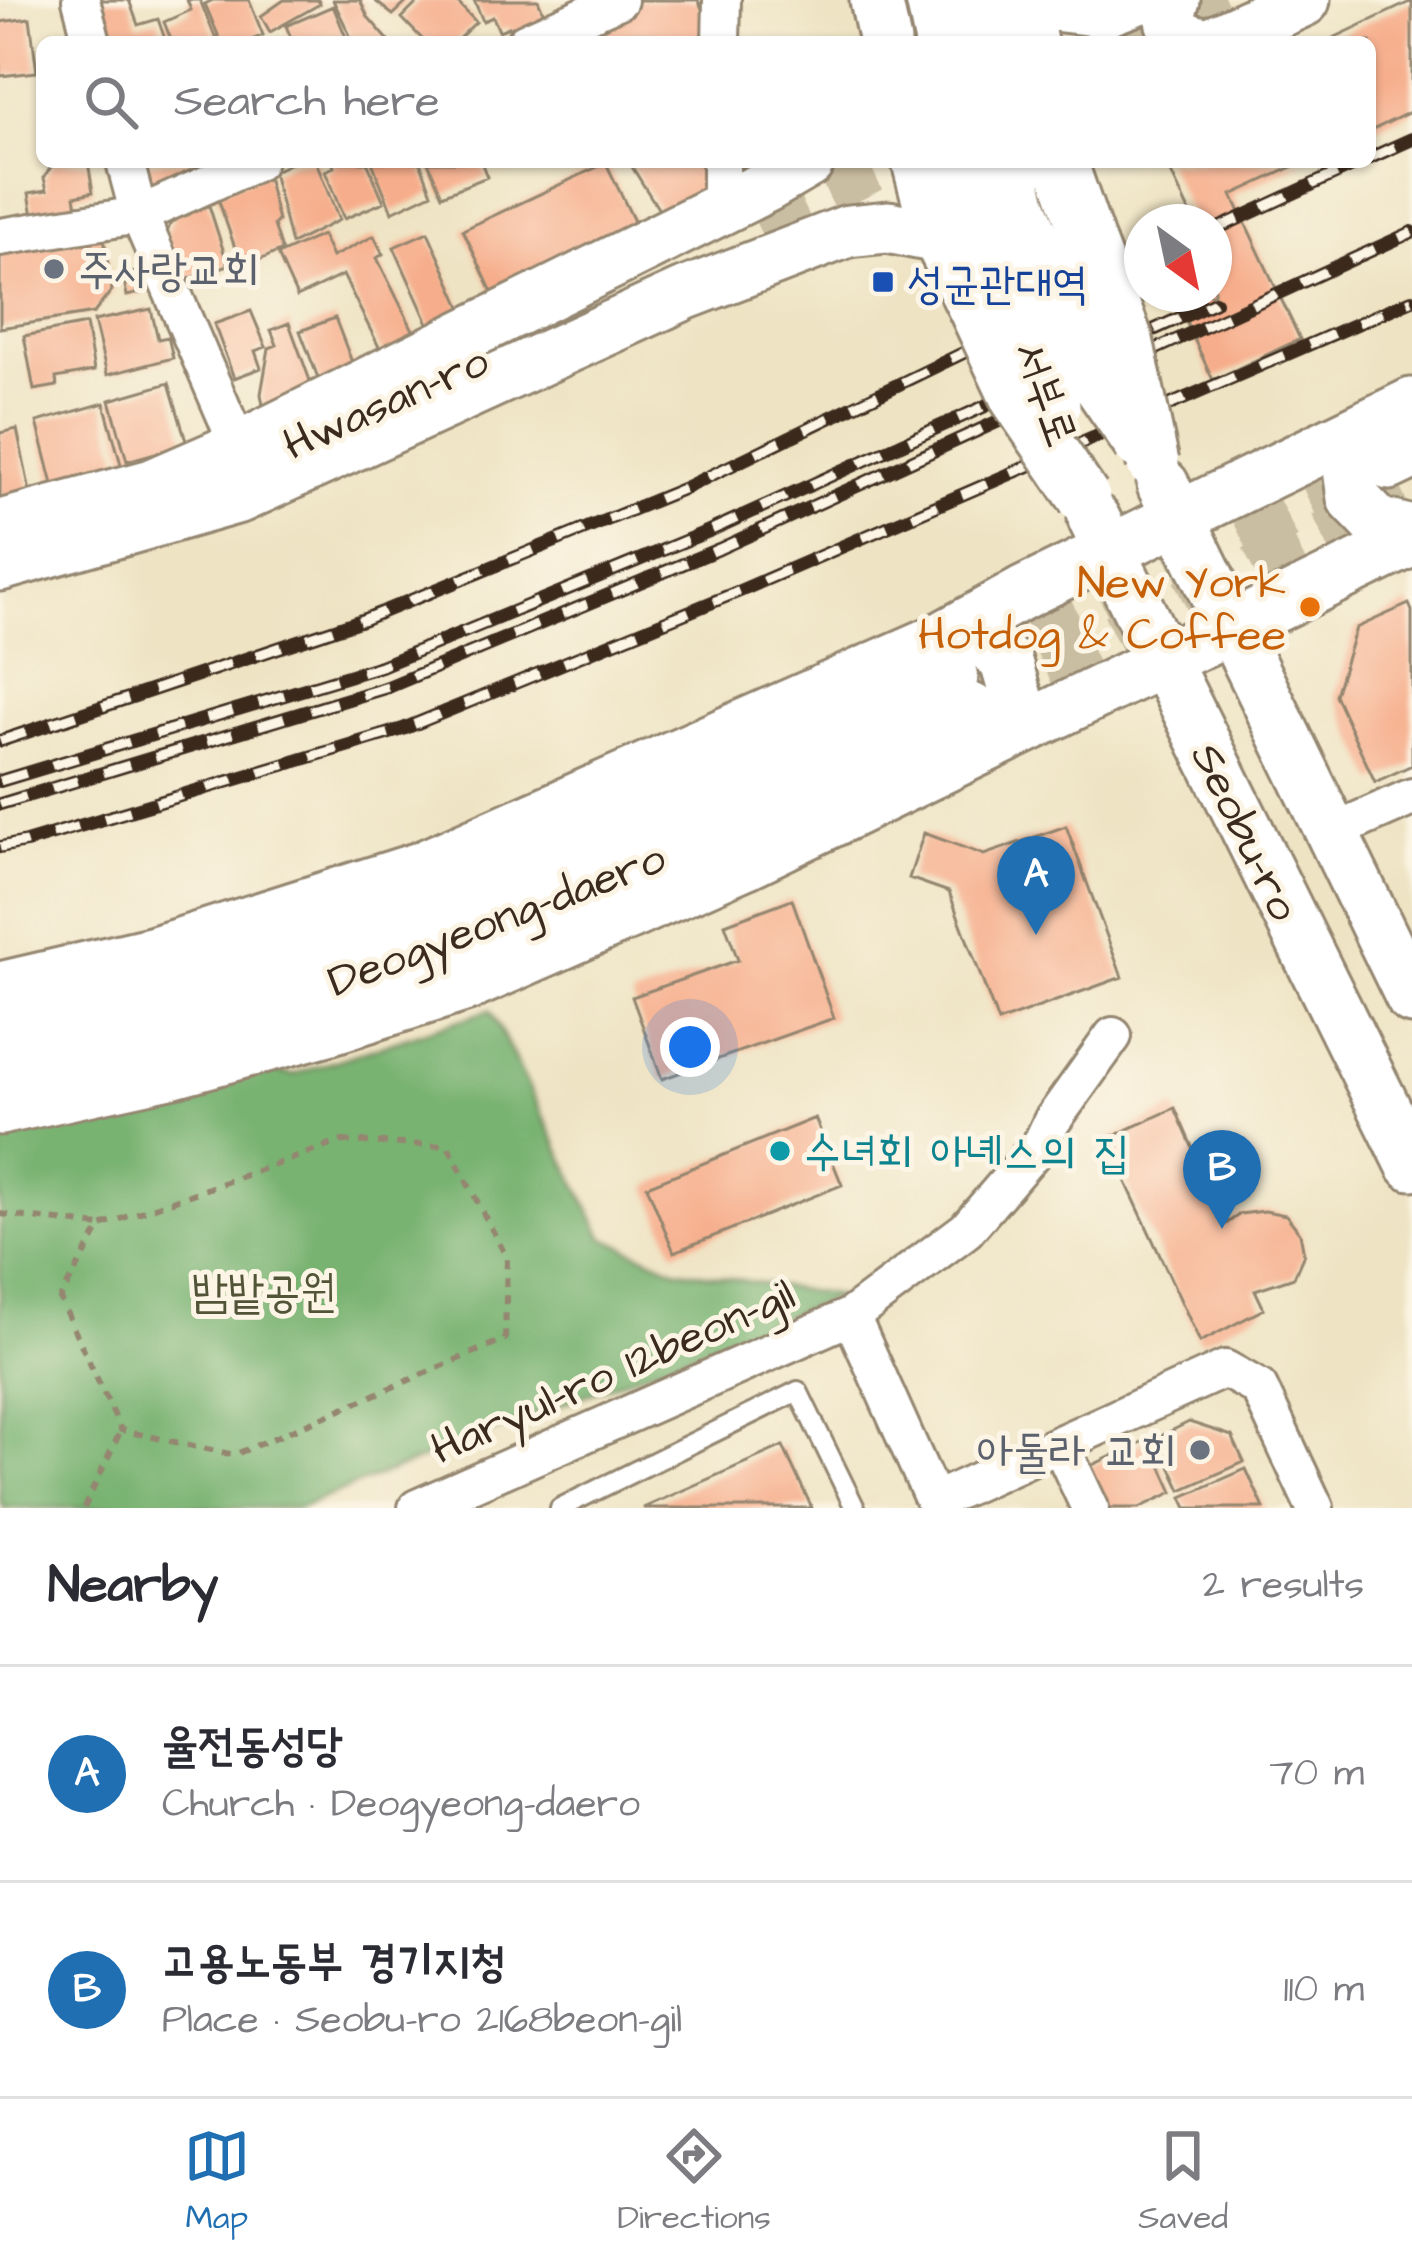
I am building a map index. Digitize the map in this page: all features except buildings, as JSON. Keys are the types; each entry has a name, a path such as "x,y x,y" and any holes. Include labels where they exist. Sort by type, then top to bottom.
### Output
{"main road":[{"path":"932,0 940,36"},
{"path":"974,0 982,36"},
{"path":"1021,0 1030,36"},
{"path":"1048,0 1104,11 1133,0"},
{"path":"1174,0 1169,14 1172,28 1182,36"},
{"path":"1225,36 1304,0"},
{"path":"920,168 938,237 1016,398 1084,498"},
{"name":"서부로","path":"968,168 980,221 1047,382 1084,498"},
{"name":"서부로","path":"1011,168 1020,205 1086,366 1153,463"},
{"path":"1064,168 1127,340 1153,463"},
{"path":"0,526 152,484 239,447 755,188 798,190 814,225 800,248"},
{"name":"Hwasan-ro","path":"0,542 180,490 510,346 755,188"},
{"path":"0,565 239,497 684,294 848,231 888,227 938,237"},
{"name":"Seobu-ro","path":"1153,463 1412,998"},
{"path":"0,1109 196,1065 466,985 745,863 962,692 1109,551 1179,517 1403,476"},
{"path":"0,988 154,952 962,692 1164,661 1233,628 1403,476"},
{"name":"Seobu-ro","path":"1084,498 1412,1164"},
{"name":"Deogyeong-daero","path":"0,1028 161,992 435,907 962,692"},
{"name":"Deogyeong-daero","path":"0,1069 167,1031 451,946 727,825 962,692"}],"street":[{"path":"81,0 90,36"},
{"path":"538,36 619,0"},
{"path":"722,0 722,36"},
{"path":"126,168 139,215 239,447"},
{"path":"0,237 139,215 244,168"},
{"name":"Seobu-ro","path":"1331,832 1412,797"},
{"path":"851,1316 966,1230 1042,1142 1113,1036"},
{"name":"Haryul-ro 12beon-gil","path":"417,1508 851,1316 936,1505"},
{"path":"936,1505 1225,1369 1259,1388 1315,1508"},
{"path":"1060,1444 1090,1508"}],"lane":[{"path":"560,1508 798,1391 855,1508"}],"path":[{"path":"0,1214 101,1226 342,1141 448,1146 506,1258 505,1339 234,1455 121,1430"},
{"path":"101,1226 60,1299 121,1430"},
{"path":"84,1508 121,1430"}],"green space":[{"name":"밤밭공원","path":"490,1010 603,1237 674,1269 838,1296 298,1508 4,1508 0,1500 0,1130 265,1069 293,1075"}],"tunnel":[{"path":"1144,36 1226,0"},
{"path":"756,223 868,168"},
{"path":"964,672 1389,464"},
{"path":"977,706 1405,498"}],"railway":[{"path":"1376,155 1412,139"},
{"path":"1232,222 1348,168"},
{"path":"0,804 388,687 719,549 1412,232"},
{"path":"0,741 365,619 685,488 1124,275"},
{"path":"0,847 403,729 742,590 1412,300"},
{"path":"0,781 381,666 709,531 1193,312"}],"place":[{"name":"주사랑교회","path":"54,269"},
{"name":"성균관대역","path":"883,282"},
{"name":"New York Hotdog & Coffee","path":"1310,607"},
{"name":"율전동성당","path":"1036,935"},
{"name":"수녀회 아녜스의 집","path":"780,1151"},
{"name":"고용노동부 경기지청","path":"1222,1229"},
{"name":"아둘라 교회","path":"1200,1450"}]}
